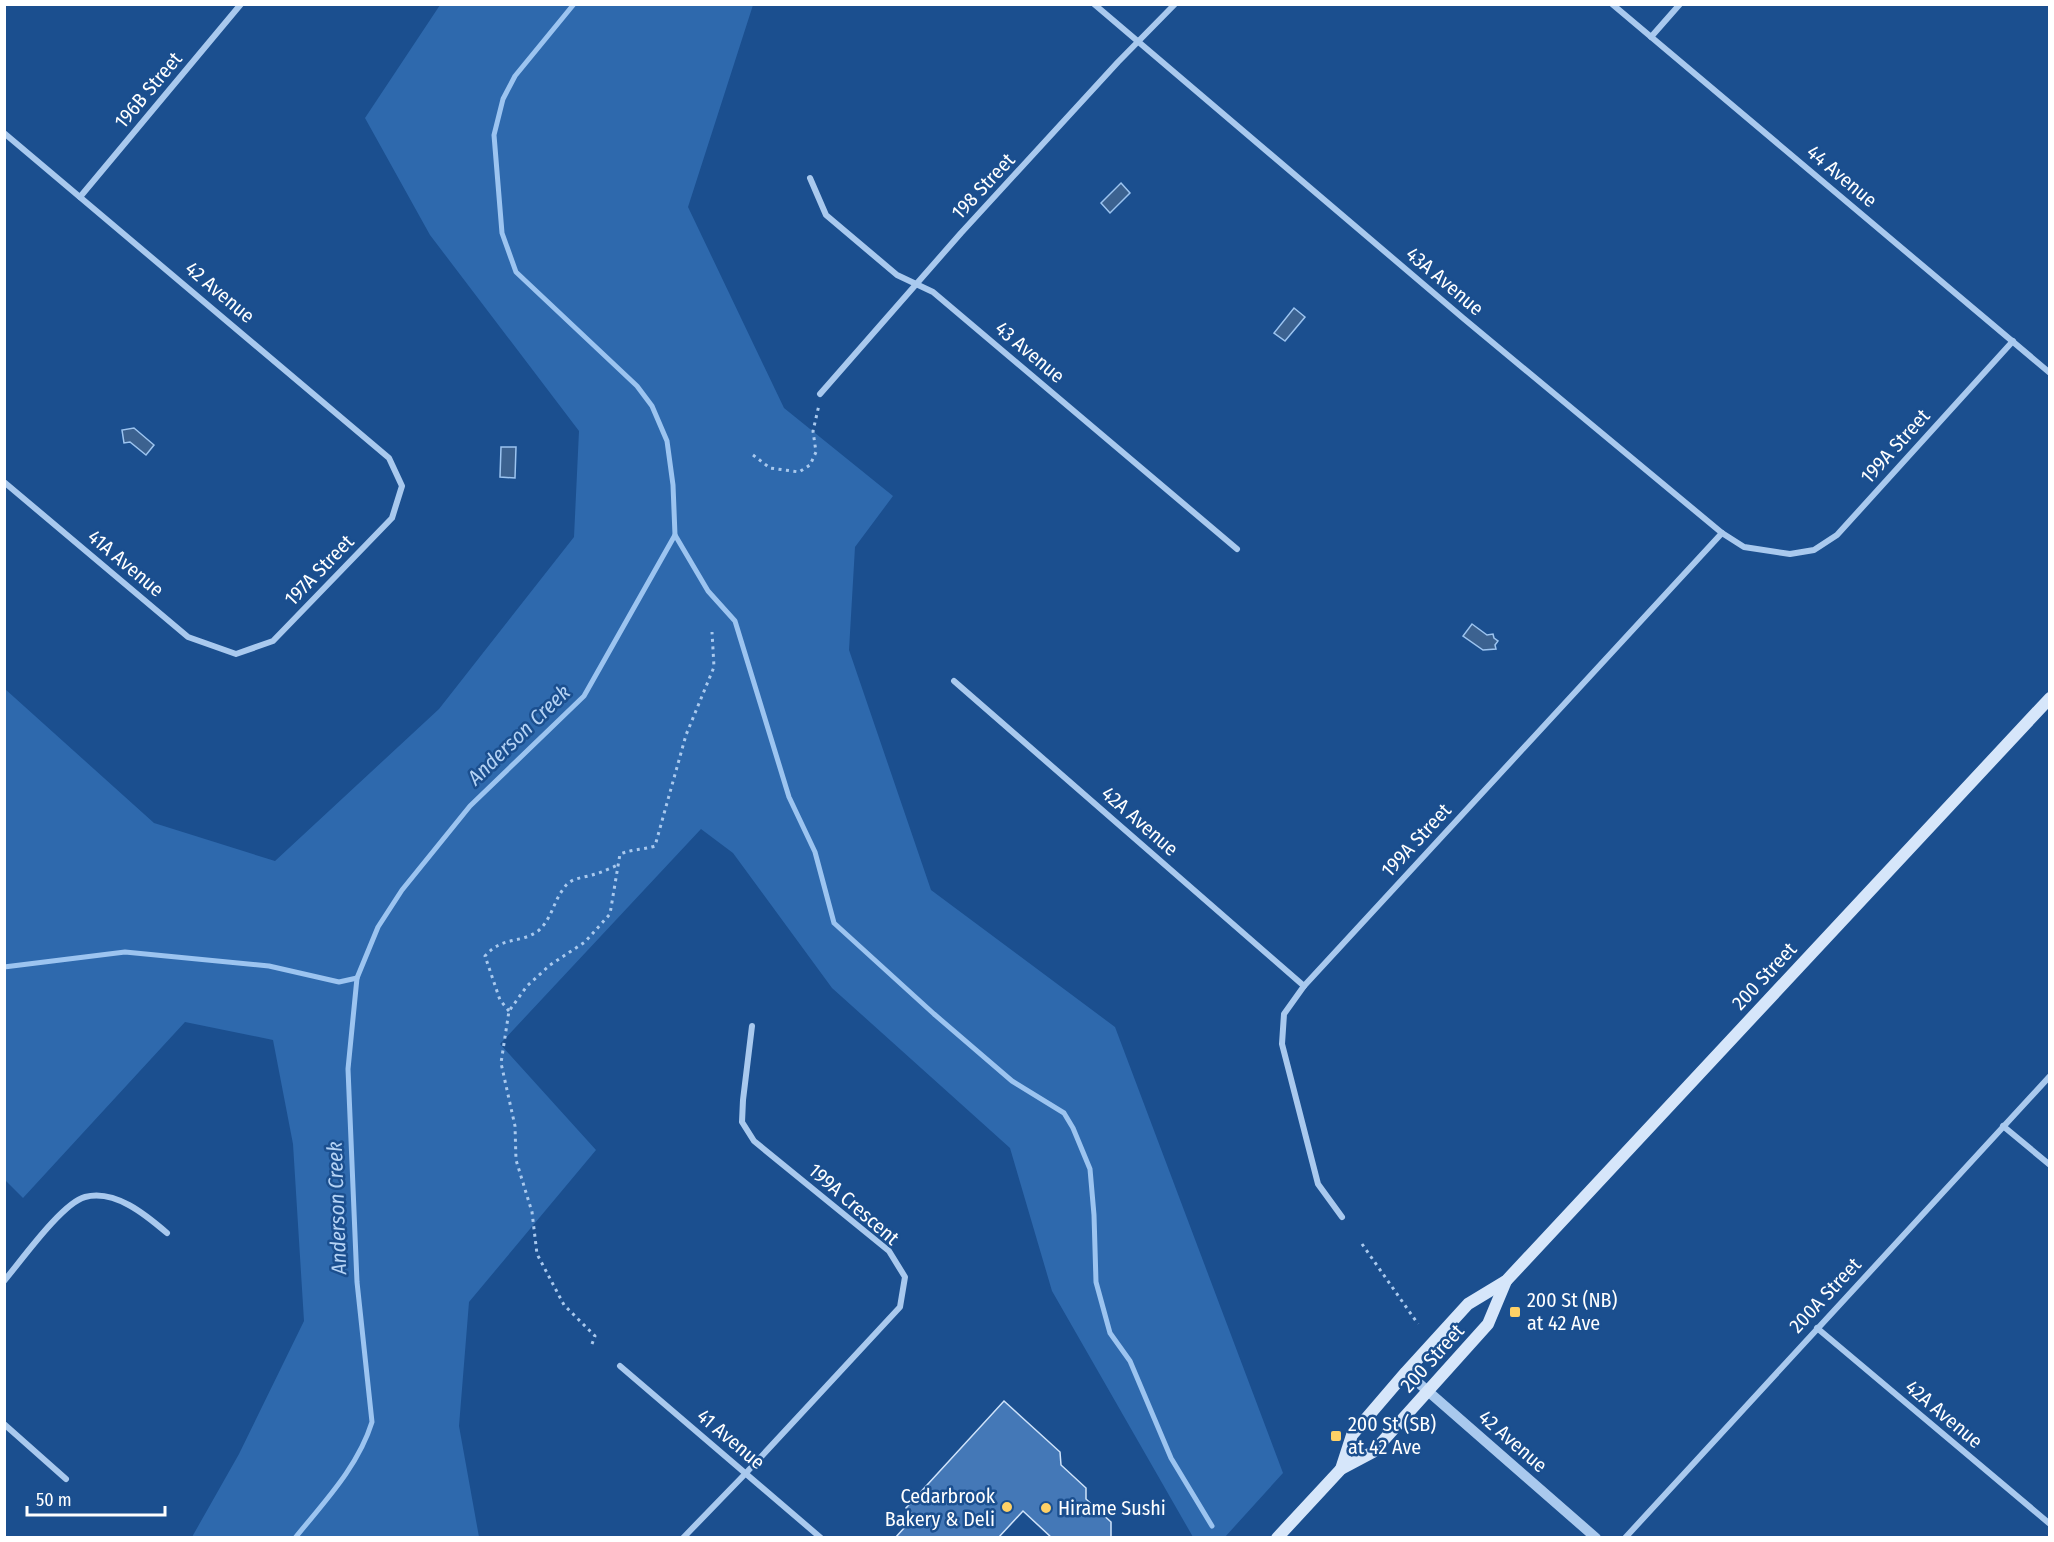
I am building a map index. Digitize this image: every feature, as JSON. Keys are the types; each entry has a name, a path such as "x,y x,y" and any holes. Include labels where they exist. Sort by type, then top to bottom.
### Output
{"main road":[{"name":"200 Street","path":"1341,1468 1352,1435 1468,1304 1506,1281 2049,698"},
{"name":"200 Street","path":"1277,1538 1341,1468 1373,1452 1488,1324 1506,1281"}],"street":[{"name":"196B Street","path":"80,197 241,4"},
{"name":"43A Avenue","path":"1094,4 1522,368 1722,533 1744,547 1790,554"},
{"name":"198 Street","path":"820,394 915,284 1175,4"},
{"name":"44 Avenue","path":"1612,4 2049,373"},
{"path":"1651,37 1680,4"},
{"name":"42 Avenue","path":"4,133 389,458 402,486"},
{"name":"43 Avenue","path":"810,178 826,215 897,275 933,292 1237,549"},
{"name":"199A Street","path":"1790,554 1814,550 1837,535 2013,341"},
{"name":"41A Avenue","path":"4,482 188,637 236,654"},
{"name":"197A Street","path":"236,654 273,641 392,518 402,486"},
{"name":"199A Street","path":"1342,1216 1318,1184 1282,1044 1284,1014 1304,986 1722,533"},
{"name":"42A Avenue","path":"954,681 1304,986"},
{"name":"199A Crescent","path":"746,1473 900,1307 905,1277 889,1251 754,1141 742,1122 752,1026"},
{"name":"200A Street","path":"1625,1538 2049,1076"},
{"path":"2003,1126 2049,1165"},
{"path":"4,1281 63,1211 84,1197 110,1197 140,1210 167,1233"},
{"name":"42A Avenue","path":"1817,1328 2049,1524"},
{"name":"41 Avenue","path":"620,1366 821,1538"},
{"name":"42 Avenue","path":"1406,1372 1596,1538"},
{"path":"4,1424 66,1479"},
{"path":"683,1538 746,1473"}],"path":[{"path":"753,455 770,468 799,472 810,465 816,452 813,431 820,394"},
{"path":"592,1344 595,1336 564,1305 537,1254 532,1212 516,1160 515,1126 501,1063 509,1011 526,986 550,965 585,942 610,914 620,854 633,849 656,846 686,735 714,667 712,632"},
{"path":"509,1011 501,1000 485,956 502,942 537,932 549,920 564,886 578,878 618,865"},
{"path":"1362,1244 1418,1324"}],"shaded area":[{"path":"440,5 753,5 688,207 784,408 893,496 855,547 849,650 931,890 1115,1027 1283,1473 1225,1537 1193,1537 1052,1291 1010,1148 832,988 733,853 701,829 500,1044 596,1150 469,1302 459,1426 479,1537 192,1537 239,1454 304,1321 293,1144 273,1040 185,1022 23,1198 5,1180 5,689 154,823 275,861 439,709 574,537 579,431 430,235 365,118"},
{"path":"1121,183 1130,193 1110,213 1101,203"},
{"path":"1294,308 1305,317 1285,341 1274,333"},
{"path":"134,428 154,445 146,455 130,442 124,443 122,430"},
{"path":"501,447 516,447 515,478 500,477"},
{"path":"1472,624 1487,635 1493,634 1498,641 1495,645 1496,649 1483,650 1463,636"}],"building":[{"path":"1004,1401 1060,1452 1061,1465 1086,1488 1086,1499 1111,1522 1111,1538 1052,1538 1023,1511 998,1538 895,1538 915,1516 906,1508"}],"waterway":[{"name":"Anderson Creek","path":"295,1538 349,1469 372,1422 357,1282 348,1069 357,978 378,927 402,890 470,806 584,696 675,535 673,485 667,441 652,406 637,386 516,272 502,233 494,135 503,99 515,76 574,4"},
{"path":"675,535 708,591 735,621 789,797 815,852 834,923 1012,1081 1064,1113 1073,1128 1090,1169 1096,1282 1110,1333 1130,1361 1171,1458 1212,1526"},
{"path":"4,967 125,952 269,966 339,982 357,978"}],"place":[{"name":"200 St (NB) at 42 Ave","path":"1515,1312"},
{"name":"200 St (SB) at 42 Ave","path":"1336,1436"},
{"name":"Cedarbrook Bakery & Deli","path":"1007,1507"},
{"name":"Hirame Sushi","path":"1046,1508"}]}
